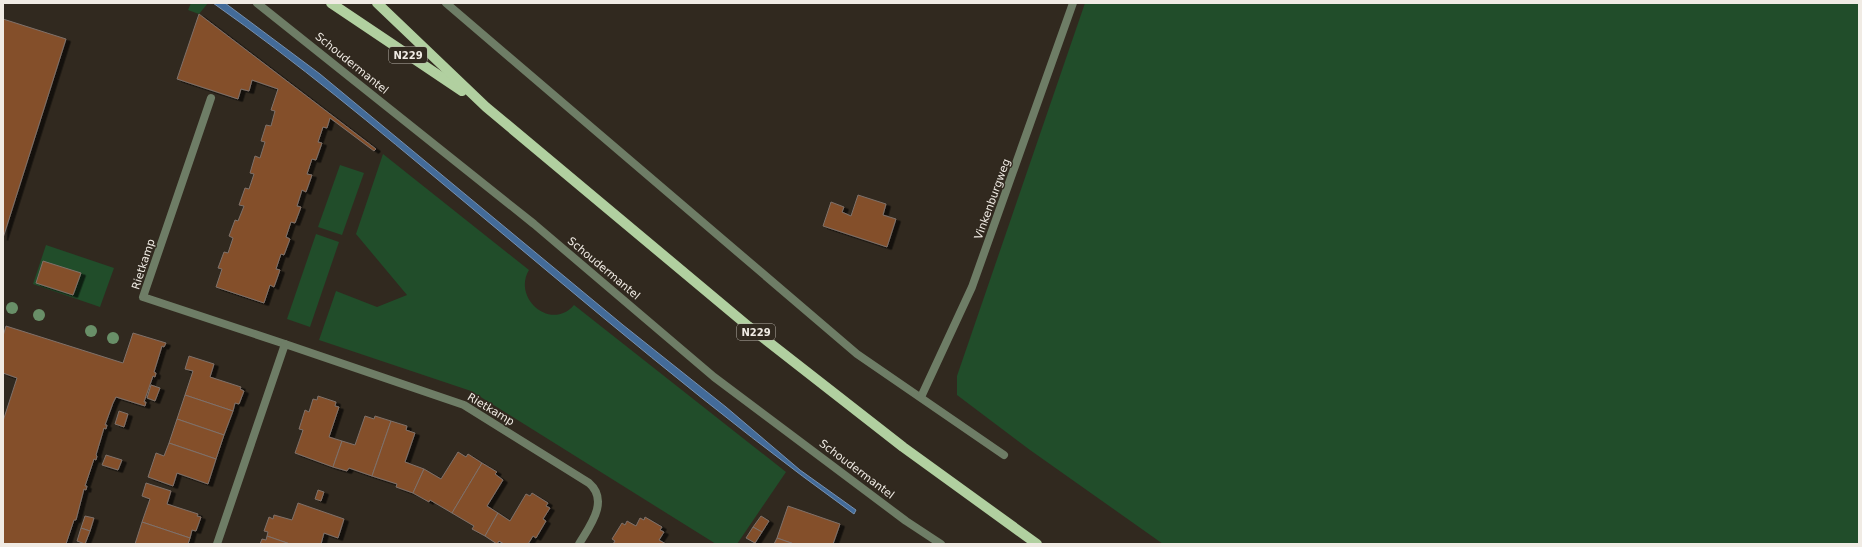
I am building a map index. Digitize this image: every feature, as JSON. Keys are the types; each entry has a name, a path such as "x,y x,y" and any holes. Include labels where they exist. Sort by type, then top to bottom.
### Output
{"main road":[{"name":"N229","path":"331,3 486,107"},
{"name":"N229","path":"377,3 486,107 748,326 903,447 1037,544"}],"street":[{"name":"Schoudermantel","path":"257,3 528,219 714,377 906,521 941,544"},
{"path":"446,3 857,354 1004,455"},
{"name":"Vinkenburgweg","path":"921,397 972,287 1073,3"},
{"name":"Rietkamp","path":"211,98 143,297 464,404 593,487 596,494 598,509 579,544"},
{"path":"217,544 285,344"}],"green space":[{"path":"191,3 208,3 199,14 188,10"},
{"path":"1085,3 1859,3 1859,544 1163,544 1030,450 957,395 957,376"},
{"path":"383,154 529,270 525,281 526,291 536,308 545,313 555,315 565,312 574,305 786,472 737,544 716,544 471,391 319,340 336,291 377,307 407,295 356,234"},
{"path":"340,165 364,173 342,235 318,227"},
{"path":"316,234 339,242 310,327 287,319"},
{"path":"46,245 114,268 100,307 33,284"}],"water":[{"path":"213,3 225,3 320,74 623,325 726,407 800,470 856,510 854,514 701,398 336,96 275,48"}],"building":[{"path":"199,14 376,149 374,151 330,118 327,128 323,127 318,142 322,143 316,160 312,159 307,174 312,175 306,192 302,190 297,206 301,207 295,223 291,222 286,237 290,239 284,255 281,254 276,269 280,270 274,287 270,285 264,303 216,287 222,269 218,268 224,252 228,253 233,238 229,236 235,220 238,221 244,206 239,205 245,188 249,189 254,174 250,173 255,156 260,158 265,142 261,141 266,125 271,126 275,111 271,110 278,89 252,80 249,91 241,89 238,99 177,79"},
{"path":"3,19 66,39 3,238"},
{"path":"858,195 886,204 883,215 896,219 887,247 823,226 831,202 844,207 842,212 851,216"},
{"path":"43,261 81,273 73,295 36,283"},
{"path":"6,326 123,363 133,333 166,343 164,347 162,346 154,372 156,373 155,377 153,376 144,402 146,402 145,406 116,397 113,403 105,425 107,425 106,429 104,428 96,455 96,460 94,459 85,486 87,486 86,490 84,489 76,520 74,520 66,544 3,544 3,421 17,378 3,373 3,336"},
{"path":"189,356 214,364 210,377 241,387 240,389 244,391 239,404 235,403 233,411 185,395 193,371 185,369"},
{"path":"151,385 160,388 155,401 147,398"},
{"path":"185,395 233,411 224,435 177,419"},
{"path":"318,396 336,402 335,406 339,407 329,437 342,441 333,467 295,453 303,430 299,429 305,410 309,412 313,399 317,400"},
{"path":"119,411 128,414 124,427 115,424"},
{"path":"365,416 374,419 375,416 391,421 372,476 349,468 347,471 333,467 342,441 355,445"},
{"path":"177,419 224,435 216,459 169,443"},
{"path":"391,421 407,426 406,430 415,433 405,462 424,469 413,493 396,487 397,484 372,476"},
{"path":"169,443 216,459 208,484 177,473 173,486 148,477 156,453 164,456"},
{"path":"458,452 466,457 468,454 482,463 452,513 430,500 429,502 413,493 424,469 441,479"},
{"path":"106,455 122,460 118,470 102,465"},
{"path":"482,463 497,472 495,474 503,480 487,506 498,513 485,536 472,529 474,526 452,513"},
{"path":"146,483 171,491 167,504 198,514 197,516 201,517 196,531 192,530 190,538 142,522 150,499 142,496"},
{"path":"318,490 324,492 321,501 315,499"},
{"path":"532,493 548,503 546,506 550,508 543,519 546,521 536,538 533,536 528,544 504,544 499,541 497,544 485,536 498,513 510,521 526,494 530,496"},
{"path":"298,503 344,519 338,538 324,533 321,544 290,544 267,536 268,532 264,531 269,517 273,519 274,515 292,520"},
{"path":"788,506 840,524 833,544 794,544 777,538"},
{"path":"85,516 94,518 90,531 81,528"},
{"path":"761,516 769,521 762,532 753,527"},
{"path":"645,517 662,527 660,530 664,532 659,540 666,544 613,544 615,541 612,539 622,523 625,525 627,521 636,526 640,518 644,520"},
{"path":"142,522 190,538 188,544 135,544"},
{"path":"753,527 762,532 755,543 746,538"},
{"path":"81,528 90,531 85,544 77,541"},
{"path":"267,536 290,544 260,544 262,539 266,540"},
{"path":"777,538 794,544 774,544"}]}
